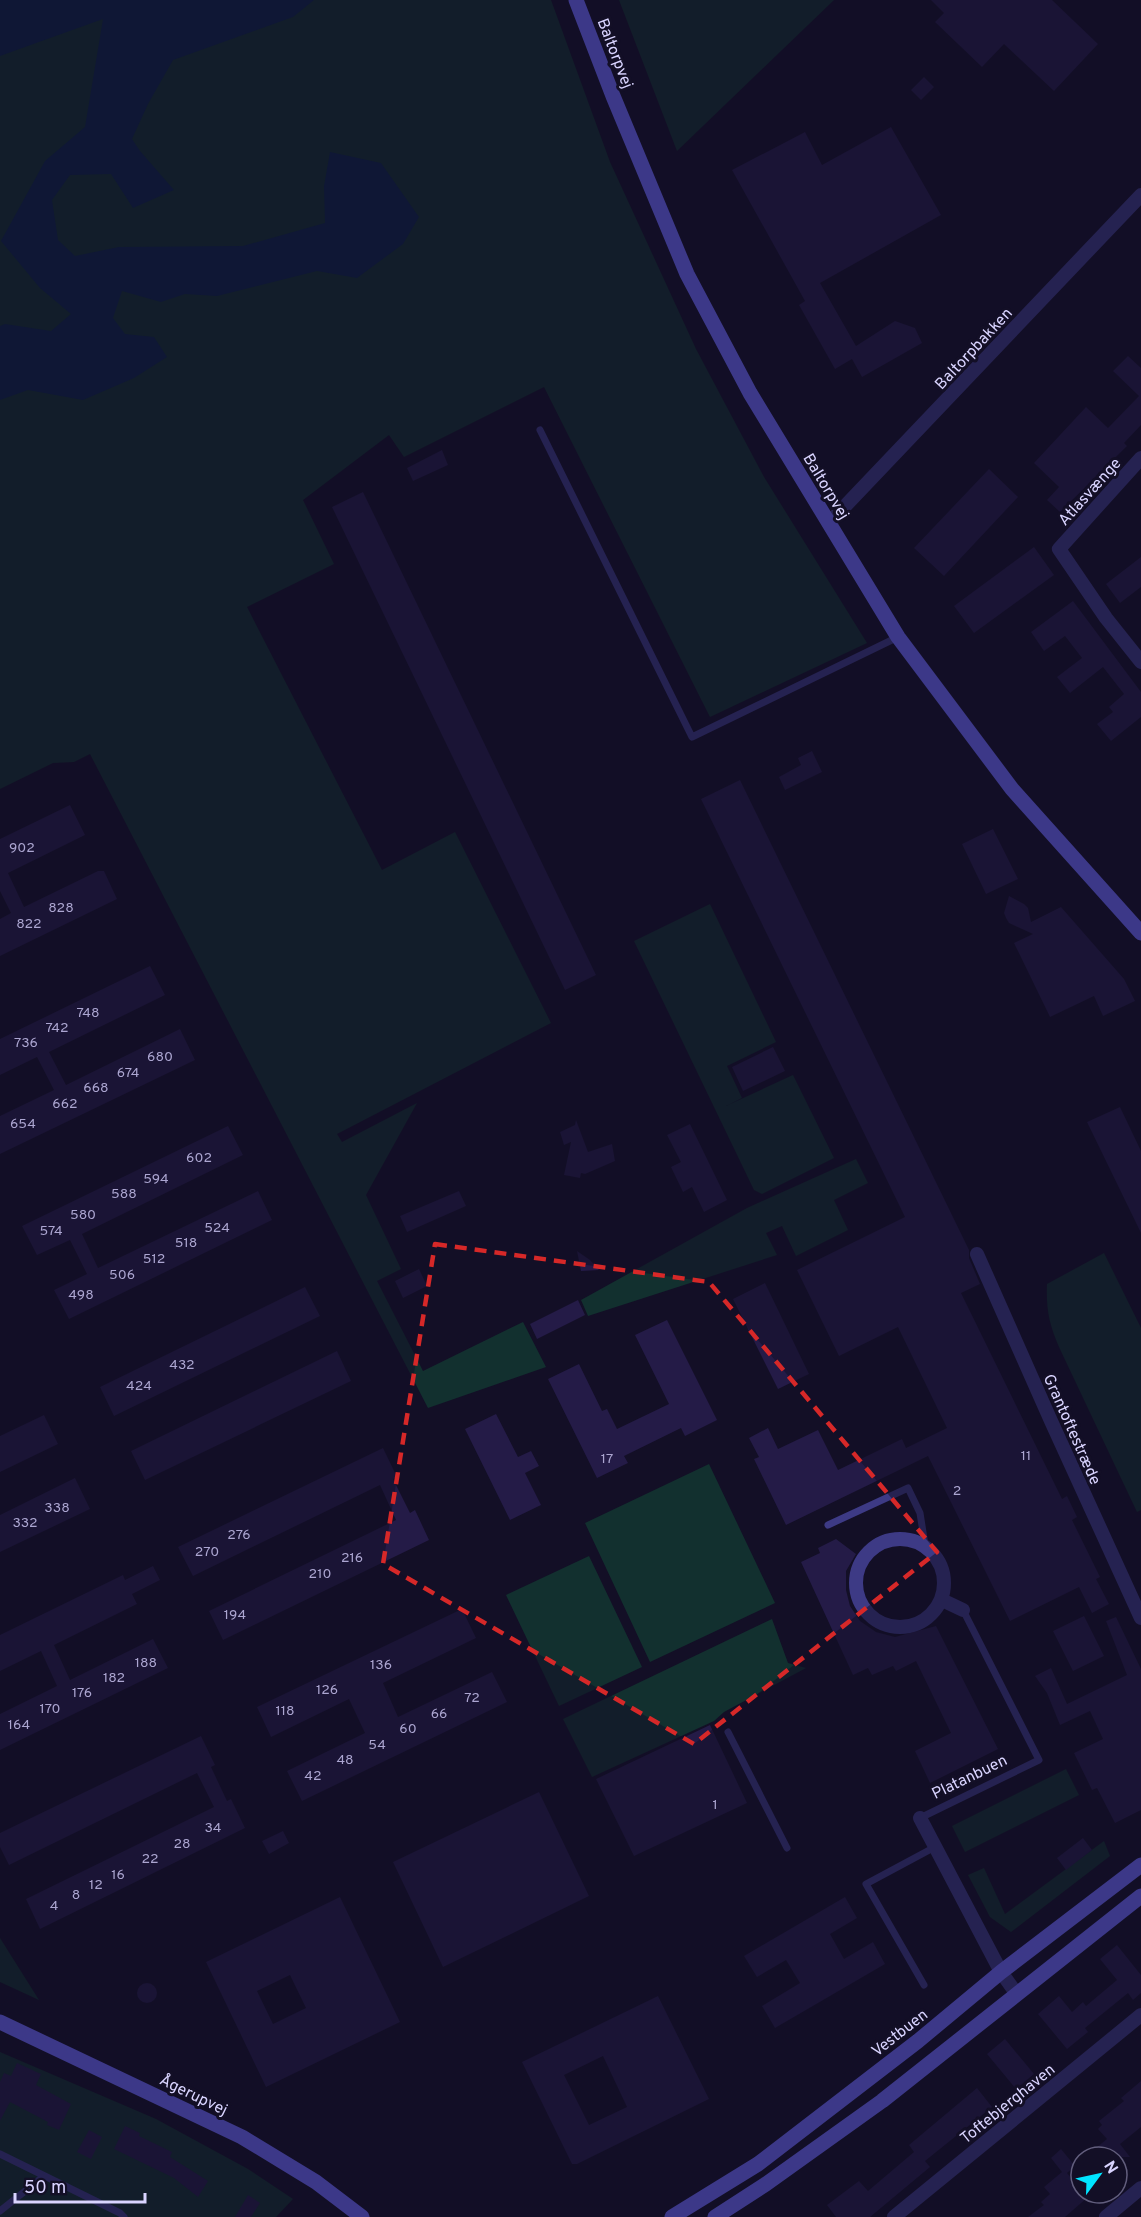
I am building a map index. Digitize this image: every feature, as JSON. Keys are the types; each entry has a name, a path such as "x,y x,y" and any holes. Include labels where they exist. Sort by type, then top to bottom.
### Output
{"street":[{"name":"Baltorpvej","path":"576,0 687,274 750,393 898,637 1012,789 1141,933"},
{"name":"Baltorpbakken","path":"829,523 1141,195"},
{"name":"Atlasvænge","path":"1141,458 1059,549 1106,618 1141,662"},
{"name":"Grantoftestræde","path":"977,1254 1050,1421 1141,1618"},
{"path":"895,1538 910,1539 925,1545 936,1556 943,1570 945,1585 942,1600 933,1613 921,1623 906,1627 890,1626 876,1620 864,1610 857,1596 855,1580 859,1565 867,1552 880,1542 895,1538"},
{"name":"Platanbuen","path":"942,1600 963,1610"},
{"name":"Platanbuen","path":"920,1818 1001,1972 1016,1993"},
{"name":"Vestbuen","path":"672,2217 758,2164 918,2041 1001,1972 1141,1865"},
{"path":"715,2217 766,2184 882,2101 1141,1896"},
{"name":"Toftebjerghaven","path":"894,2217 1141,2015"},
{"name":"Ågerupvej","path":"0,2022 242,2137 307,2176 362,2217"},
{"path":"1106,2217 1141,2188"}],"lane":[{"path":"540,430 692,737 898,637"},
{"path":"828,1525 908,1488 920,1513 925,1545"},
{"name":"Platanbuen","path":"920,1818 1039,1760 963,1610"},
{"path":"728,1732 787,1848"},
{"path":"924,1985 866,1884 935,1847"},
{"path":"0,2154 124,2217"},
{"path":"0,2211 44,2176"}],"highlighted area":[{"path":"435,1244 709,1282 937,1552 694,1744 383,1564"}],"green space":[{"path":"0,0 551,0 610,162 696,349 764,477 867,643 710,717 544,387 404,457 389,435 303,500 334,564 247,607 382,870 455,832 551,1023 337,1134 342,1142 417,1103 366,1195 401,1269 377,1281 423,1371 523,1322 546,1367 428,1408 90,754 74,762 53,763 0,789"},
{"path":"619,0 834,0 677,151"},
{"path":"710,904 776,1042 727,1066 742,1098 726,1106 793,1075 834,1158 762,1194 754,1190 634,941"},
{"path":"856,1159 868,1183 834,1200 848,1230 796,1256 782,1226 766,1233 777,1255 588,1316 581,1300 747,1208"},
{"path":"1104,1253 1141,1328 1141,1510 1137,1512 1059,1347 1048,1309 1047,1284"},
{"path":"709,1464 775,1603 650,1662 585,1523"},
{"path":"589,1556 642,1667 559,1706 506,1595"},
{"path":"772,1619 788,1663 806,1668 724,1712 714,1721 592,1777 563,1719"},
{"path":"1066,1769 1079,1795 965,1852 952,1826"},
{"path":"1104,1841 1110,1856 1011,1932 990,1917 968,1875 984,1868 1005,1914"},
{"path":"0,1938 39,2000 0,1982"},
{"path":"0,2052 156,2119 248,2169 293,2199 276,2217 0,2217"}],"water":[{"path":"0,0 314,0 293,17 173,60 148,104 132,139 174,190 133,208 111,174 70,175 52,200 58,240 75,256 119,247 243,246 325,223 324,186 330,152 381,163 419,217 403,244 357,278 317,271 217,296 185,294 161,302 122,291 113,318 125,334 154,337 167,357 134,378 83,400 28,390 0,400 0,326 5,324 51,331 71,314 40,288 1,241 45,161 85,127 103,19 0,56"}],"building":[{"path":"931,0 1052,0 1098,44 1054,91 1004,44 982,67 935,22 944,13"},
{"path":"924,77 934,87 921,100 911,90"},
{"path":"891,127 941,215 820,283 856,346 895,321 915,328 922,343 862,377 852,359 835,369 799,305 805,301 732,170 805,132 822,165"},
{"path":"1128,356 1141,368 1141,425 1124,443 1127,446 1060,512 1047,500 1059,487 1034,463 1086,407 1108,428 1139,396 1113,371"},
{"path":"442,450 448,465 413,481 407,468"},
{"path":"989,469 1018,497 944,576 914,548"},
{"path":"363,492 596,975 565,990 332,507"},
{"path":"1034,547 1054,575 974,633 954,606"},
{"path":"1141,557 1141,587 1120,603 1106,584"},
{"path":"1073,601 1141,692 1141,717 1111,741 1097,724 1113,712 1109,707 1124,694 1103,667 1070,693 1057,677 1082,658 1065,636 1044,651 1031,632"},
{"path":"812,751 822,772 785,790 779,777 801,765 798,758"},
{"path":"740,780 969,1250 969,1258 980,1284 961,1293 1062,1499 1067,1496 1077,1517 1072,1520 1100,1577 1096,1579 1109,1604 1092,1613 1079,1587 1010,1621 928,1456 786,1525 754,1459 759,1457 749,1438 768,1428 778,1449 818,1430 838,1470 902,1439 906,1448 947,1428 898,1327 839,1356 797,1270 905,1217 701,799"},
{"path":"70,805 85,835 8,873 24,907 98,871 104,871 117,899 0,956 0,919 11,913 0,891 0,839"},
{"path":"993,829 1018,879 986,894 962,844"},
{"path":"1009,896 1028,908 1031,922 1061,907 1124,979 1135,1001 1103,1016 1094,996 1050,1017 1014,943 1033,934 1009,923 1004,913"},
{"path":"150,966 165,995 49,1052 66,1085 180,1029 195,1060 0,1154 0,1116 54,1090 37,1057 0,1075 0,1039"},
{"path":"773,1047 785,1071 743,1091 732,1067"},
{"path":"1120,1107 1141,1151 1141,1233 1087,1122"},
{"path":"576,1120 588,1152 612,1144 615,1161 585,1174 581,1173 580,1178 564,1175 571,1142 564,1145 560,1132 575,1125"},
{"path":"690,1124 727,1200 704,1212 692,1187 683,1192 671,1167 681,1162 667,1135"},
{"path":"228,1126 243,1155 82,1234 98,1268 258,1191 272,1220 69,1319 54,1290 87,1274 70,1240 37,1255 22,1226"},
{"path":"459,1191 466,1206 407,1232 400,1216"},
{"path":"577,1251 590,1260 599,1270 581,1271"},
{"path":"419,1269 427,1286 403,1298 395,1281"},
{"path":"765,1283 809,1374 778,1389 733,1299"},
{"path":"305,1287 320,1316 114,1416 100,1387"},
{"path":"578,1300 585,1315 537,1339 530,1324"},
{"path":"667,1320 717,1420 685,1436 681,1428 624,1456 628,1463 597,1478 548,1379 579,1364 602,1411 607,1409 617,1429 669,1404 635,1335"},
{"path":"337,1351 351,1381 145,1480 131,1451"},
{"path":"496,1414 518,1457 531,1451 539,1466 525,1473 541,1505 510,1520 465,1429"},
{"path":"44,1415 58,1444 0,1472 0,1436"},
{"path":"383,1448 397,1477 393,1479 410,1513 415,1510 429,1540 223,1640 209,1611 396,1520 380,1485 193,1576 178,1547"},
{"path":"75,1478 90,1509 0,1552 0,1515"},
{"path":"836,1539 856,1554 846,1571 846,1590 850,1606 860,1621 876,1632 895,1637 936,1626 998,1749 930,1783 915,1751 951,1733 916,1661 896,1671 893,1666 872,1675 868,1668 853,1675 801,1562 820,1553 818,1548"},
{"path":"153,1566 160,1580 132,1594 137,1604 54,1645 70,1680 153,1639 168,1668 0,1750 0,1714 57,1686 41,1651 0,1671 0,1635 123,1575 125,1580"},
{"path":"462,1609 476,1638 383,1683 398,1717 492,1672 507,1702 302,1801 287,1771 365,1733 349,1699 271,1737 257,1707"},
{"path":"1084,1616 1104,1656 1073,1671 1053,1631"},
{"path":"1116,1617 1141,1669 1141,1810 1115,1823 1097,1788 1092,1790 1074,1753 1103,1739 1090,1711 1060,1725 1047,1693 1035,1676 1051,1668 1067,1704 1127,1675 1106,1621"},
{"path":"710,1725 747,1803 634,1856 596,1779"},
{"path":"201,1736 215,1765 211,1767 227,1801 231,1799 245,1828 40,1929 26,1899 214,1807 197,1773 9,1865 0,1847 0,1833"},
{"path":"539,1792 589,1896 443,1967 393,1862"},
{"path":"283,1831 289,1843 269,1854 262,1841"},
{"path":"1083,1838 1092,1850 1066,1870 1057,1858"},
{"path":"340,1897 400,2022 266,2087 206,1962","holes":["290,1975 306,2008 273,2024 257,1991"]},
{"path":"845,1897 857,1918 830,1934 844,1959 873,1942 885,1964 775,2028 762,2006 800,1983 786,1960 757,1977 744,1956"},
{"path":"1117,1945 1141,1975 1141,1993 1133,2000 1128,1993 1085,2028 1088,2032 1067,2049 1038,2014 1059,1996 1072,2012 1083,2002 1086,2006 1117,1980 1100,1959"},
{"path":"147,1983 154,1986 157,1993 154,2000 147,2003 140,2000 137,1993 140,1986"},
{"path":"658,1996 709,2099 577,2164 572,2164 522,2062","holes":["603,2056 627,2107 589,2125 564,2075"]},
{"path":"1005,2039 1034,2074 1016,2089 987,2054"},
{"path":"17,2063 41,2074 36,2085 71,2104 59,2130 10,2102 0,2121 0,2082 4,2073 11,2076"},
{"path":"1141,2081 1141,2127 1121,2145 1100,2145 1107,2139 1098,2129 1102,2125 1099,2121 1124,2101 1121,2098"},
{"path":"977,2088 992,2107 925,2161 930,2167 870,2217 836,2217 827,2205 859,2181 868,2191 914,2152 909,2145"},
{"path":"125,2126 140,2133 139,2136 172,2152 170,2157 208,2181 198,2197 174,2178 114,2149"},
{"path":"89,2130 102,2137 91,2159 77,2152"},
{"path":"1061,2149 1069,2159 1067,2173 1069,2175 1069,2205 1079,2205 1065,2217 1028,2217 1044,2205 1041,2202 1050,2194 1044,2187 1062,2172 1051,2158"},
{"path":"248,2195 260,2203 251,2217 235,2217"}]}
